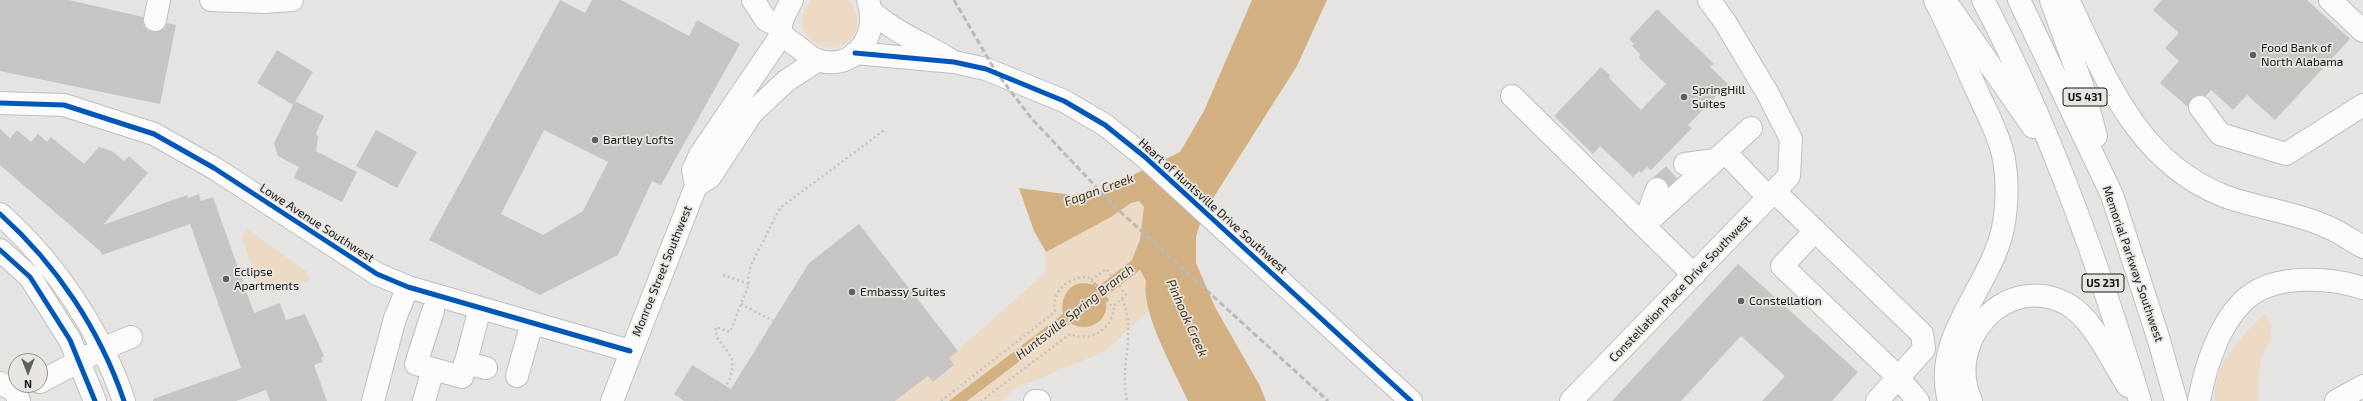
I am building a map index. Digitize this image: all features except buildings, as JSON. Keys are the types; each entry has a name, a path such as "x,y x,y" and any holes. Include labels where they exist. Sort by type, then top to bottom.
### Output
{"main road":[{"path":"211,0 264,2 292,0"},
{"path":"753,0 766,20 781,30 806,55 818,60 831,62 844,60 864,45 872,24 870,6"},
{"name":"Monroe Street Southwest","path":"612,401 630,351 696,186 693,170 700,155 781,30 792,0"},
{"path":"1708,0 1725,22 1768,94 1791,139 1777,188"},
{"path":"1935,0 1996,131 2004,160 2006,183 2005,209 1999,245 1955,333 1947,358 1946,384 1949,401"},
{"path":"1945,0 2061,168"},
{"name":"US 231","path":"1983,0 2020,74 2061,168 2103,283 2140,401"},
{"name":"Memorial Parkway Southwest","path":"2019,0 2112,195 2158,336 2176,401"},
{"name":"US 431","path":"2051,0 2082,85 2112,195"},
{"path":"2068,0 2119,104 2145,139 2170,162 2190,178 2224,196 2334,230 2363,247"},
{"path":"2330,0 2363,31"},
{"name":"Heart of Huntsville Drive Southwest","path":"870,6 902,35 930,48 954,62"},
{"name":"Heart of Huntsville Drive Southwest","path":"855,53 954,62 991,71 1064,101 1105,125 1145,157 1324,319 1411,401"},
{"path":"696,186 710,177 752,113 786,81 818,60"},
{"path":"1512,96 1694,274"},
{"name":"Lowe Avenue Southwest","path":"0,103 64,106 154,134 214,168 377,274 408,287 630,351"},
{"path":"2200,106 2220,134 2286,154 2363,105"},
{"path":"1644,225 1751,128"},
{"path":"1685,164 1720,156 1777,188 1815,230 1922,334 1924,349 1877,401"},
{"name":"Constellation Place Drive Southwest","path":"1571,401 1777,188"},
{"path":"1644,225 1657,189"},
{"path":"0,214 36,248 61,280 102,349 116,376 124,401"},
{"path":"1815,230 1782,266 1898,377 1918,401"},
{"path":"0,250 30,277 70,340 80,361 95,401"},
{"path":"2199,401 2204,373 2225,326 2248,297 2276,285 2299,280 2335,280 2363,288"},
{"path":"373,401 395,318 408,287"},
{"path":"1970,401 1965,390 1963,364 1965,352 1976,329 1989,315 2005,304 2027,297 2038,296 2063,302 2084,317 2137,401"},
{"path":"433,311 416,364 462,377 480,308"},
{"path":"517,376 532,323"},
{"path":"48,378 102,349 131,337"},
{"path":"465,363 486,368"},
{"path":"424,401 433,369"},
{"path":"0,383 9,386 18,399"},
{"path":"2336,401 2363,386"}],"path":[{"path":"716,401 729,380 733,367 732,357 718,339 715,330 716,327 730,332 749,284 748,276 752,263 780,208 886,129"},
{"path":"1091,280 1106,268 1126,295 1112,307"},
{"path":"723,275 749,284"},
{"path":"941,401 1055,312 1057,295 1066,283 1080,277 1088,277 1114,310 1112,319 1103,330 1089,337 1070,334 981,401"},
{"path":"1122,299 1128,316 1125,363 1127,401"},
{"path":"741,304 773,321"}],"shaded area":[{"path":"811,0 848,0 854,8 857,18 857,25 851,38 842,45 830,47 818,44 809,37 803,27 803,14"},
{"path":"1139,201 1144,207 1143,221 1139,240 1132,260 1146,281 1145,290 1148,311 1104,352 1015,388 1001,401 895,401 928,376 933,382 954,366 949,358 1045,273 1046,252 1111,217 1131,203"},
{"path":"247,229 306,271 309,280 275,291 272,283 259,287 242,237"},
{"path":"2266,313 2271,328 2270,341 2262,355 2259,372 2258,401 2215,401 2215,388 2223,363 2238,341"}],"water":[{"path":"1252,0 1327,0 1297,66 1203,214 1196,237 1196,263 1215,307 1260,386 1266,401 1188,401 1153,325 1148,308 1146,281 1140,270 1106,296 1109,299 1106,302 1104,316 1100,321 1083,327 1070,323 967,401 949,401 1063,314 1062,307 1065,295 1073,286 1085,283 1092,285 1095,282 1099,286 1132,260 1140,239 1144,207 1139,201 1131,203 1111,217 1046,252 1034,231 1019,188 1088,197 1180,152 1204,111"}],"tunnel":[{"path":"1657,189 1685,164"}],"railway":[{"path":"954,0 996,72 1032,119 1115,207 1328,401"}],"cycle path":[{"path":"855,53 954,62 986,69 1064,101 1105,125 1145,157 1411,401"},
{"path":"0,103 64,105 154,134 214,168 377,274 408,287 630,351"},
{"path":"0,214 40,254 58,276 74,300 102,349 124,401"},
{"path":"0,250 30,277 70,340 95,401"}],"place":[{"name":"Food Bank of North Alabama","path":"2253,55"},
{"name":"SpringHill Suites","path":"1684,97"},
{"name":"Bartley Lofts","path":"595,140"},
{"name":"Eclipse Apartments","path":"226,279"},
{"name":"Embassy Suites","path":"852,292"},
{"name":"Constellation","path":"1741,301"}],"water label":[{"name":"Fagan Creek","path":"1099,190"},
{"name":"Huntsville Spring Branch","path":"1075,312"},
{"name":"Pinhook Creek","path":"1187,318"}]}
